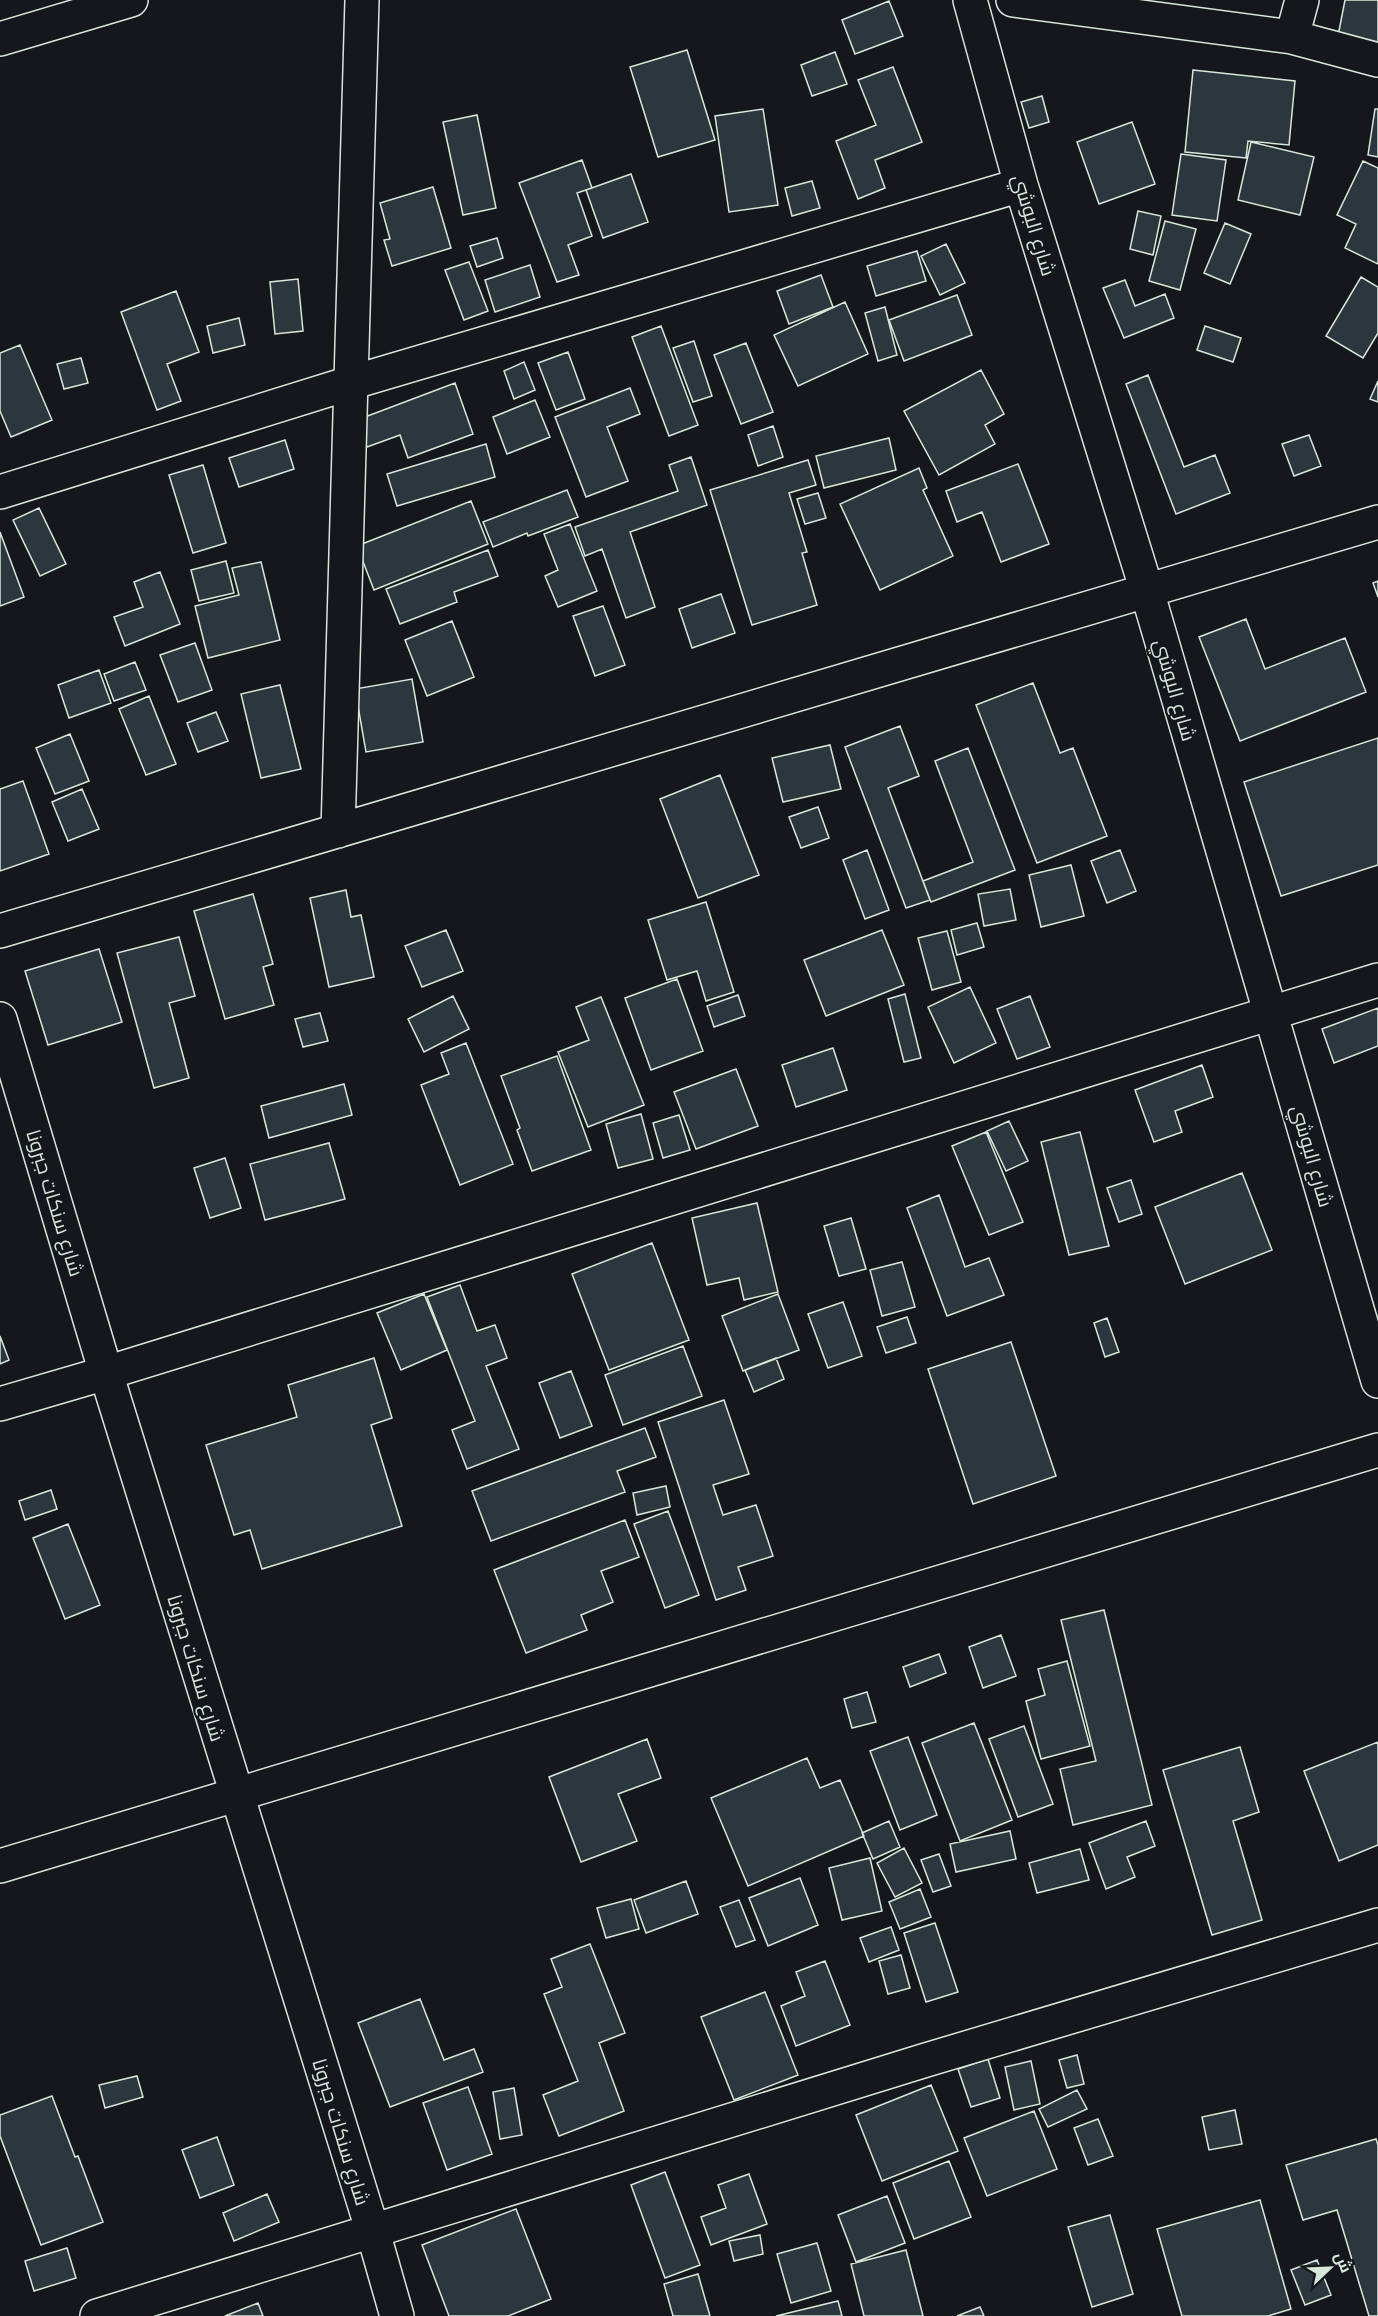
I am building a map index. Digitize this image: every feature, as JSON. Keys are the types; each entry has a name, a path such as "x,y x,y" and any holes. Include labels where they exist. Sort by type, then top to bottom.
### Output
{"street":[{"path":"0,39 131,0"},
{"path":"339,831 362,0"},
{"name":"شارع البوشي","path":"970,0 1022,185 1147,591 1378,1381"},
{"path":"1012,0 1292,37 1378,60"},
{"path":"1292,37 1302,0"},
{"path":"0,492 350,383 1022,185"},
{"path":"0,932 1378,522"},
{"path":"0,1404 1269,1011 1378,980"},
{"name":"شارع سنكات جبرونا","path":"0,1019 106,1373 373,2232 397,2316"},
{"path":"0,1866 1378,1450"},
{"path":"97,2316 937,2057 1378,1925"}],"building":[{"path":"1345,0 1378,0 1378,43 1338,36"},
{"path":"889,1 903,36 855,54 842,20"},
{"path":"687,50 715,140 658,157 630,67"},
{"path":"835,52 847,84 812,96 801,65"},
{"path":"893,67 922,142 875,160 885,188 858,199 836,141 876,125 858,80"},
{"path":"1193,70 1295,81 1289,145 1248,141 1246,158 1185,152"},
{"path":"1042,96 1049,122 1029,128 1021,102"},
{"path":"763,109 778,205 729,212 715,116"},
{"path":"1375,109 1378,109 1378,157 1368,155"},
{"path":"477,115 496,208 463,215 443,122"},
{"path":"1132,122 1155,184 1099,204 1077,142"},
{"path":"1251,142 1314,157 1300,215 1238,200"},
{"path":"1181,154 1226,160 1217,221 1172,215"},
{"path":"582,160 592,188 577,193 592,236 568,245 579,275 557,282 519,183"},
{"path":"1363,161 1378,168 1378,264 1345,248 1356,224 1337,215"},
{"path":"631,174 648,222 603,238 586,190"},
{"path":"812,181 820,208 792,216 785,188"},
{"path":"433,187 451,248 392,266 384,240 390,239 380,203"},
{"path":"1138,211 1161,216 1153,255 1130,249"},
{"path":"1165,221 1196,229 1180,290 1149,281"},
{"path":"1225,223 1251,234 1230,284 1204,273"},
{"path":"497,238 503,258 477,267 470,246"},
{"path":"946,244 965,283 940,295 921,256"},
{"path":"917,251 926,281 876,296 867,266"},
{"path":"469,262 488,311 464,320 445,270"},
{"path":"530,265 540,297 495,312 485,280"},
{"path":"821,275 833,307 789,324 777,291"},
{"path":"1361,277 1378,287 1378,333 1363,358 1326,336"},
{"path":"298,279 303,331 275,334 270,282"},
{"path":"1125,280 1135,306 1165,294 1174,318 1124,338 1103,288"},
{"path":"176,291 199,352 167,364 181,401 157,410 121,312"},
{"path":"957,295 972,335 904,361 889,320"},
{"path":"845,302 868,354 798,386 774,335"},
{"path":"885,307 897,355 878,361 865,313"},
{"path":"239,318 245,345 213,353 207,326"},
{"path":"661,326 698,425 669,436 632,337"},
{"path":"1205,326 1241,338 1233,362 1197,350"},
{"path":"694,341 712,396 693,402 673,348"},
{"path":"746,343 773,412 741,424 714,355"},
{"path":"20,345 52,420 11,437 0,411 0,353"},
{"path":"568,352 585,399 556,410 538,363"},
{"path":"81,358 88,383 64,389 57,364"},
{"path":"524,362 535,390 514,399 504,371"},
{"path":"981,370 1004,414 985,425 995,444 939,475 904,411"},
{"path":"1148,375 1184,467 1215,455 1230,493 1176,514 1126,384"},
{"path":"1378,381 1378,402 1370,399"},
{"path":"455,383 473,434 408,458 400,435 367,447 357,420"},
{"path":"630,388 640,414 607,427 628,481 586,497 555,417"},
{"path":"535,400 550,437 507,454 493,417"},
{"path":"773,426 783,457 758,466 748,435"},
{"path":"1309,435 1321,466 1294,476 1282,444"},
{"path":"889,438 896,470 824,488 816,456"},
{"path":"285,440 294,469 239,487 229,458"},
{"path":"486,444 495,477 397,506 387,474"},
{"path":"691,457 707,505 630,532 655,607 626,618 602,549 585,556 575,527 678,491 669,465"},
{"path":"808,460 816,485 789,493 807,552 802,553 817,605 752,625 710,490"},
{"path":"1018,464 1049,544 1001,562 982,512 957,522 946,491"},
{"path":"203,465 226,543 193,553 169,475"},
{"path":"919,468 927,488 923,490 953,556 880,590 840,504"},
{"path":"567,490 578,517 528,536 527,533 493,547 483,522"},
{"path":"818,493 826,518 805,524 797,499"},
{"path":"471,501 488,544 374,590 357,546"},
{"path":"39,508 66,564 40,576 13,520"},
{"path":"570,524 597,591 558,607 545,576 558,570 544,534"},
{"path":"0,532 24,597 0,606"},
{"path":"488,550 498,576 454,592 457,602 400,624 386,589"},
{"path":"226,561 234,593 199,601 191,570"},
{"path":"261,562 280,640 208,658 195,606 239,595 232,568"},
{"path":"160,572 180,624 125,646 114,617 143,607 134,582"},
{"path":"1378,581 1378,597 1373,583"},
{"path":"721,594 735,633 692,648 679,609"},
{"path":"603,606 625,665 595,676 573,616"},
{"path":"1246,619 1265,669 1345,638 1366,692 1240,741 1199,637"},
{"path":"452,621 474,677 427,696 405,640"},
{"path":"195,643 212,690 178,702 160,655"},
{"path":"135,662 146,690 114,701 104,674"},
{"path":"99,670 111,703 69,718 58,685"},
{"path":"412,679 423,742 366,752 355,689"},
{"path":"1033,683 1060,753 1073,748 1107,836 1037,863 976,705"},
{"path":"280,685 301,769 261,778 241,694"},
{"path":"149,696 176,764 146,775 119,709"},
{"path":"216,712 228,741 198,752 187,723"},
{"path":"900,726 919,776 888,788 930,900 906,908 845,747"},
{"path":"70,734 89,781 55,794 36,748"},
{"path":"1378,738 1378,865 1281,896 1244,782"},
{"path":"830,745 841,789 783,802 772,758"},
{"path":"968,748 1015,870 931,902 923,881 973,862 935,761"},
{"path":"720,775 759,875 698,898 660,799"},
{"path":"23,781 49,854 0,871 0,789"},
{"path":"82,789 99,829 68,841 52,802"},
{"path":"818,807 829,838 801,848 789,817"},
{"path":"867,850 889,910 865,919 843,860"},
{"path":"1120,850 1136,891 1107,903 1091,861"},
{"path":"1071,865 1084,916 1041,927 1029,875"},
{"path":"1010,889 1016,920 984,926 978,894"},
{"path":"346,890 351,917 361,915 374,977 329,987 310,898"},
{"path":"253,894 273,964 263,967 274,1005 225,1019 194,911"},
{"path":"706,902 734,992 706,1001 697,971 667,980 648,920"},
{"path":"977,923 984,947 957,955 951,930"},
{"path":"446,930 463,971 422,987 405,946"},
{"path":"882,930 904,985 826,1016 804,960"},
{"path":"947,931 961,982 932,990 918,938"},
{"path":"179,937 195,996 169,1003 189,1078 154,1088 117,953"},
{"path":"99,949 122,1022 48,1045 25,971"},
{"path":"677,979 703,1051 651,1070 625,998"},
{"path":"970,987 996,1043 954,1063 928,1007"},
{"path":"905,994 921,1058 904,1062 888,999"},
{"path":"738,995 745,1016 714,1027 707,1006"},
{"path":"453,996 469,1029 424,1052 408,1019"},
{"path":"1030,996 1050,1047 1017,1059 997,1009"},
{"path":"601,997 644,1105 588,1127 558,1052 589,1040 576,1007"},
{"path":"1378,1008 1378,1046 1334,1063 1322,1029"},
{"path":"320,1013 328,1041 303,1047 295,1019"},
{"path":"466,1043 513,1164 460,1185 421,1085 449,1074 441,1053"},
{"path":"833,1048 847,1090 796,1107 782,1065"},
{"path":"557,1056 591,1150 532,1171 517,1130 520,1128 501,1076"},
{"path":"1202,1065 1213,1097 1175,1111 1182,1132 1154,1142 1135,1090"},
{"path":"736,1069 758,1126 696,1149 674,1092"},
{"path":"344,1084 352,1115 269,1138 261,1106"},
{"path":"641,1114 653,1159 618,1168 606,1124"},
{"path":"679,1115 690,1150 663,1158 653,1123"},
{"path":"1009,1121 1028,1161 1006,1171 987,1131"},
{"path":"986,1132 1023,1222 989,1235 952,1146"},
{"path":"1080,1132 1109,1246 1069,1255 1041,1142"},
{"path":"329,1143 345,1199 265,1220 250,1164"},
{"path":"225,1158 241,1208 210,1218 194,1168"},
{"path":"1242,1173 1272,1250 1185,1284 1155,1207"},
{"path":"1131,1180 1142,1214 1119,1222 1107,1188"},
{"path":"939,1195 965,1267 989,1258 1004,1295 947,1316 907,1208"},
{"path":"757,1203 778,1292 744,1300 739,1278 707,1285 692,1218"},
{"path":"851,1218 866,1269 839,1276 824,1226"},
{"path":"652,1243 689,1340 609,1370 572,1274"},
{"path":"902,1262 915,1307 882,1316 870,1270"},
{"path":"460,1285 477,1331 495,1325 507,1358 486,1366 519,1449 467,1469 452,1430 475,1421 427,1297"},
{"path":"424,1294 447,1350 401,1370 377,1313"},
{"path":"778,1294 799,1350 743,1371 722,1316"},
{"path":"843,1302 862,1356 828,1368 808,1314"},
{"path":"907,1317 916,1343 886,1353 877,1327"},
{"path":"1107,1318 1119,1352 1105,1357 1094,1323"},
{"path":"0,1336 9,1360 0,1364"},
{"path":"1011,1342 1056,1476 973,1504 928,1369"},
{"path":"683,1346 702,1396 623,1425 605,1375"},
{"path":"374,1358 392,1418 371,1425 402,1526 262,1569 250,1530 234,1535 206,1445 297,1417 288,1385"},
{"path":"776,1358 784,1379 754,1392 745,1370"},
{"path":"571,1371 592,1426 560,1438 539,1383"},
{"path":"724,1400 749,1474 713,1485 723,1515 756,1505 773,1556 738,1567 746,1590 716,1600 658,1422"},
{"path":"645,1428 656,1457 617,1471 625,1492 491,1541 472,1491"},
{"path":"666,1486 670,1507 637,1515 633,1493"},
{"path":"51,1490 57,1509 25,1520 19,1501"},
{"path":"668,1511 699,1595 665,1608 634,1524"},
{"path":"625,1520 639,1557 601,1571 613,1602 581,1615 587,1630 526,1653 494,1570"},
{"path":"68,1524 100,1605 65,1619 33,1538"},
{"path":"1104,1610 1152,1805 1073,1825 1060,1769 1096,1761 1061,1620"},
{"path":"1001,1635 1016,1676 983,1688 969,1647"},
{"path":"939,1654 946,1673 910,1687 903,1667"},
{"path":"1067,1661 1090,1746 1041,1759 1026,1701 1045,1695 1038,1669"},
{"path":"867,1692 876,1722 852,1728 844,1699"},
{"path":"974,1723 1012,1820 960,1841 922,1743"},
{"path":"1024,1726 1053,1804 1018,1817 989,1739"},
{"path":"908,1737 937,1815 900,1830 870,1751"},
{"path":"647,1739 661,1778 618,1794 637,1841 581,1862 549,1777"},
{"path":"1378,1742 1378,1845 1339,1861 1304,1771"},
{"path":"1240,1747 1259,1812 1233,1821 1262,1920 1212,1935 1163,1770"},
{"path":"807,1758 820,1788 840,1780 864,1836 748,1886 711,1798"},
{"path":"889,1821 900,1847 873,1859 862,1833"},
{"path":"1146,1821 1155,1846 1127,1857 1135,1877 1106,1889 1089,1843"},
{"path":"1010,1831 1016,1859 956,1872 950,1844"},
{"path":"904,1848 922,1883 895,1897 877,1863"},
{"path":"1080,1849 1089,1880 1037,1893 1029,1863"},
{"path":"939,1854 951,1886 933,1892 921,1860"},
{"path":"870,1858 882,1911 842,1920 829,1868"},
{"path":"800,1878 818,1925 768,1946 749,1898"},
{"path":"686,1881 698,1914 646,1933 634,1900"},
{"path":"920,1889 931,1917 900,1929 889,1902"},
{"path":"631,1899 639,1929 606,1938 597,1908"},
{"path":"739,1900 755,1940 736,1947 720,1907"},
{"path":"935,1923 958,1992 926,2002 904,1933"},
{"path":"891,1927 899,1950 869,1962 860,1938"},
{"path":"590,1944 625,2033 599,2043 624,2111 559,2136 543,2095 578,2081 544,1994 562,1987 551,1959"},
{"path":"901,1955 910,1988 888,1994 879,1961"},
{"path":"825,1961 850,2025 796,2046 781,2006 805,1996 796,1972"},
{"path":"765,1992 798,2075 734,2100 701,2017"},
{"path":"420,1999 444,2060 474,2049 483,2072 390,2107 358,2023"},
{"path":"1077,2055 1084,2084 1067,2088 1059,2060"},
{"path":"988,2059 1000,2098 971,2107 958,2069"},
{"path":"1031,2061 1040,2104 1014,2110 1005,2067"},
{"path":"137,2076 143,2097 105,2108 99,2085"},
{"path":"931,2085 958,2151 882,2181 856,2115"},
{"path":"468,2087 492,2154 447,2170 423,2103"},
{"path":"514,2088 522,2135 500,2139 493,2092"},
{"path":"1077,2090 1087,2109 1048,2127 1039,2109"},
{"path":"52,2096 103,2222 41,2245 0,2136 0,2115"},
{"path":"1235,2110 1242,2144 1209,2150 1202,2117"},
{"path":"1034,2111 1057,2169 987,2196 964,2138"},
{"path":"1098,2119 1113,2156 1088,2165 1074,2128"},
{"path":"217,2137 234,2185 200,2198 182,2150"},
{"path":"1376,2139 1378,2145 1378,2316 1369,2316 1337,2210 1303,2220 1286,2165"},
{"path":"949,2161 971,2217 914,2239 893,2183"},
{"path":"665,2172 700,2265 665,2278 631,2185"},
{"path":"749,2174 767,2224 711,2245 701,2217 726,2208 718,2185"},
{"path":"267,2194 279,2222 234,2241 223,2213"},
{"path":"887,2196 905,2243 856,2262 838,2215"},
{"path":"1260,2200 1291,2309 1268,2316 1182,2316 1157,2229"},
{"path":"516,2209 551,2299 508,2316 449,2316 422,2245"},
{"path":"1110,2215 1133,2294 1092,2307 1068,2227"},
{"path":"760,2235 763,2254 734,2261 729,2241"},
{"path":"817,2243 831,2291 791,2303 777,2254"},
{"path":"67,2248 76,2278 34,2291 25,2261"},
{"path":"906,2250 923,2316 864,2316 851,2264"},
{"path":"1317,2260 1331,2295 1305,2305 1291,2270"},
{"path":"698,2274 710,2316 673,2316 664,2284"},
{"path":"838,2301 842,2316 776,2316"},
{"path":"258,2303 263,2316 225,2316"},
{"path":"980,2307 984,2316 957,2316"}]}
